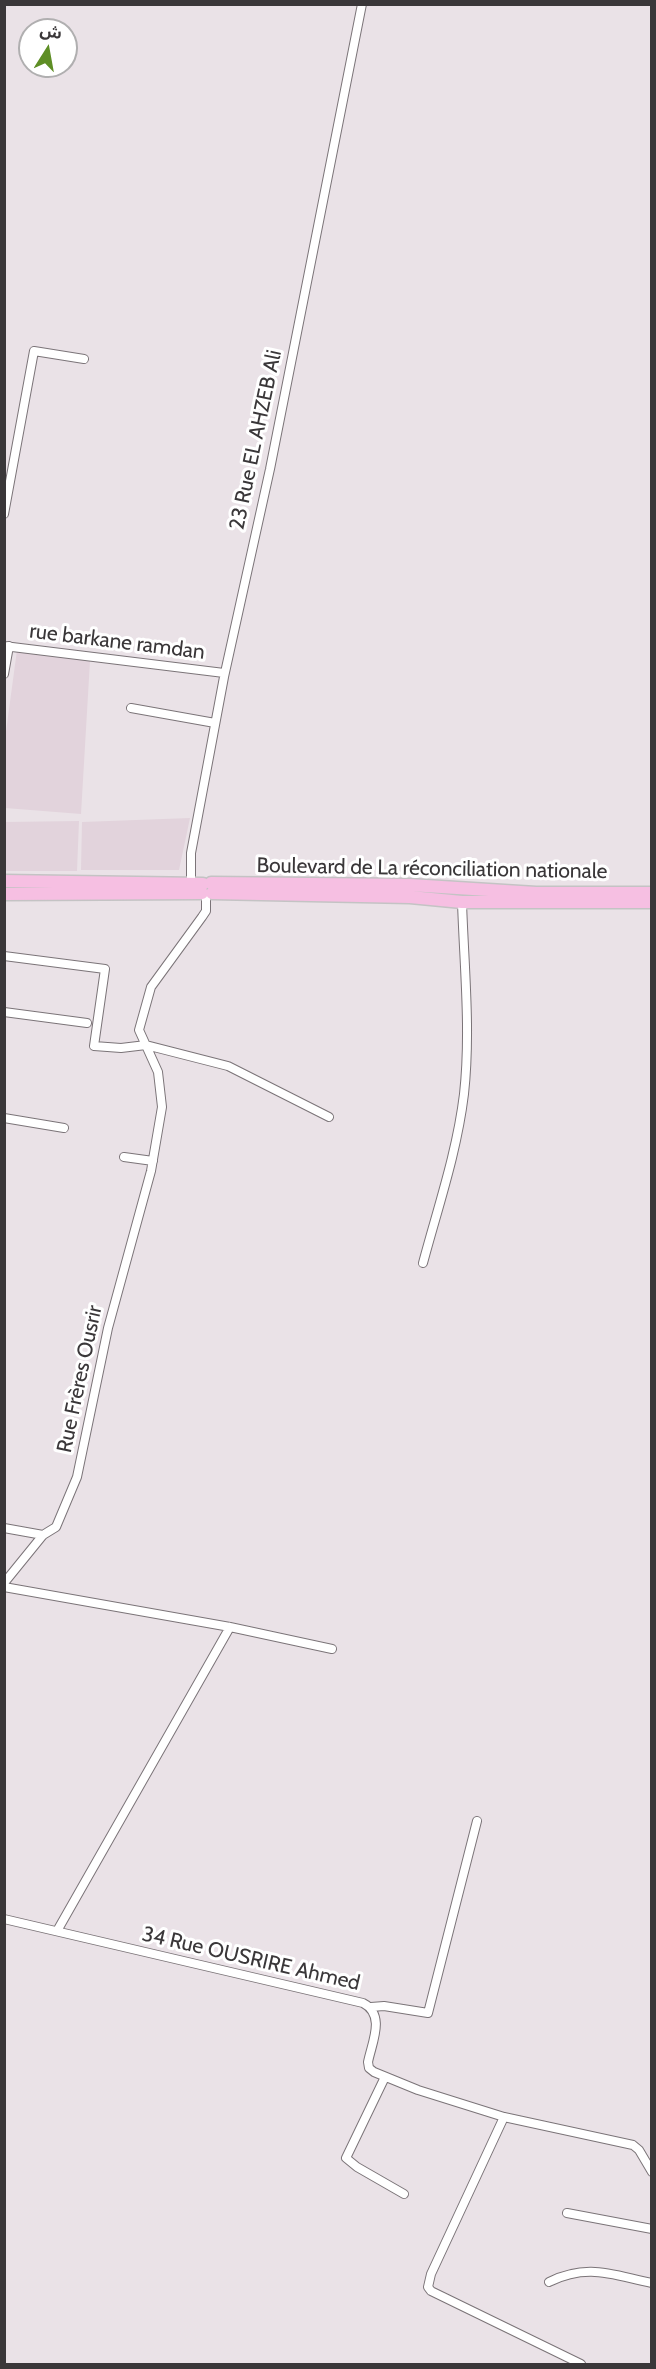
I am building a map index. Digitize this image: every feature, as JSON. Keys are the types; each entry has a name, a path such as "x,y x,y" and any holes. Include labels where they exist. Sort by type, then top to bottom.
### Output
{"highway":[{"path":"4,881 410,897 462,902 651,902"},
{"name":"Boulevard de La réconciliation nationale","path":"204,888 410,885 536,893 651,893"},
{"path":"4,894 204,888"}],"street":[{"name":"23 Rue EL AHZEB Ali","path":"204,888 190,853 224,674 270,469 362,4"},
{"path":"4,514 34,351 84,359"},
{"name":"rue barkane ramdan","path":"7,646 224,674"},
{"path":"4,674 7,646"},
{"path":"131,708 215,723"},
{"name":"Rue Frères Ousrir","path":"4,1585 43,1535 56,1527 77,1478 108,1328 153,1161 162,1107 158,1072 139,1030 151,987 206,910 204,888"},
{"path":"423,1263 456,1148 464,1092 462,902"},
{"path":"4,956 105,969 94,1046 121,1048 146,1045 228,1066 329,1118"},
{"path":"4,1012 87,1023"},
{"path":"4,1118 64,1128"},
{"path":"124,1157 153,1161"},
{"path":"4,1528 43,1535"},
{"path":"4,1585 333,1648"},
{"path":"57,1931 230,1627"},
{"path":"371,2007 384,2006 428,2013 477,1821"},
{"name":"34 Rue OUSRIRE Ahmed","path":"4,1919 363,2003 371,2007 377,2019 368,2062 369,2068 418,2090 504,2117 633,2145 639,2150 651,2172"},
{"path":"385,2076 346,2158 357,2167 404,2194"},
{"path":"504,2117 431,2274 428,2287 431,2291 581,2364"},
{"path":"567,2213 651,2229"},
{"path":"549,2282 579,2271 594,2271 651,2283"}],"shaded area":[{"path":"17,650 90,661 81,814 5,808 5,739"},
{"path":"190,818 179,870 81,870 82,822"},
{"path":"79,821 77,871 5,871 5,822"}]}
